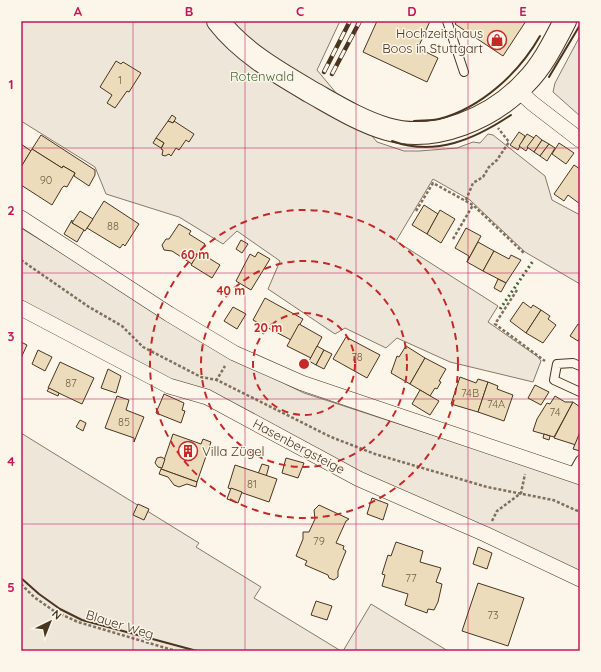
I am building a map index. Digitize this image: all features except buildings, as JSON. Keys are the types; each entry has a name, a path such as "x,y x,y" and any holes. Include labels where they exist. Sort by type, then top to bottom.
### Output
{"main road":[{"path":"218,21 235,40 279,73 350,114 388,129 413,133 428,133 462,125 487,112 518,90 534,73 565,21"}],"street":[{"path":"518,90 532,103 580,140"},
{"path":"21,218 169,314 234,353 302,383 576,475"},
{"name":"Hasenbergsteige","path":"21,308 169,386 207,397 359,479 485,534 580,579"}],"lane":[{"path":"447,21 464,72"},
{"path":"580,366 573,363 557,364 554,380 580,392"},
{"path":"576,475 580,460"}],"path":[{"path":"466,200 473,183 483,177 509,142 498,128"},
{"path":"416,211 433,182 473,205 525,254"},
{"path":"453,239 473,205"},
{"path":"21,260 89,307 122,326 143,347 202,377 217,380 331,437 375,454 472,483 553,500 580,512"},
{"path":"517,290 495,324 545,361 557,364"},
{"path":"207,397 234,353"},
{"path":"485,534 497,512 521,493 527,459"},
{"name":"Blauer Weg","path":"21,584 34,597 54,611 78,622 176,651"}],"green space":[{"name":"Rotenwald","path":"21,21 340,21 317,70 377,142 404,151 419,151 457,148 473,142 480,143 488,134 493,135 545,176 552,200 580,215 580,284 525,252 470,200 433,179 396,241 498,306 488,322 538,357 541,361 533,382 450,362 397,338 386,348 345,328 335,334 268,289 280,261 237,231 223,244 179,217 106,194 95,167 21,121"},
{"path":"580,36 580,116 553,92 555,83"},
{"path":"21,228 234,359 304,393 580,483 580,579 170,384 21,306"},
{"path":"21,433 199,543 196,547 261,587 254,598 341,651 21,651"},
{"path":"371,604 448,651 343,651"}],"railway":[{"path":"324,72 350,21"},
{"path":"332,74 360,21"}],"hedge":[{"path":"500,309 533,261"}],"wall":[{"path":"549,77 580,25"},
{"path":"414,121 439,119 455,114 484,98 510,76 540,36"},
{"path":"392,141 424,147 454,143 469,138 511,115"},
{"path":"21,578 39,594 60,609 82,620 197,651"}],"place":[{"name":"Hochzeitshaus Boos in Stuttgart","path":"497,40"},
{"name":"Villa Zügel","path":"188,451"}]}
